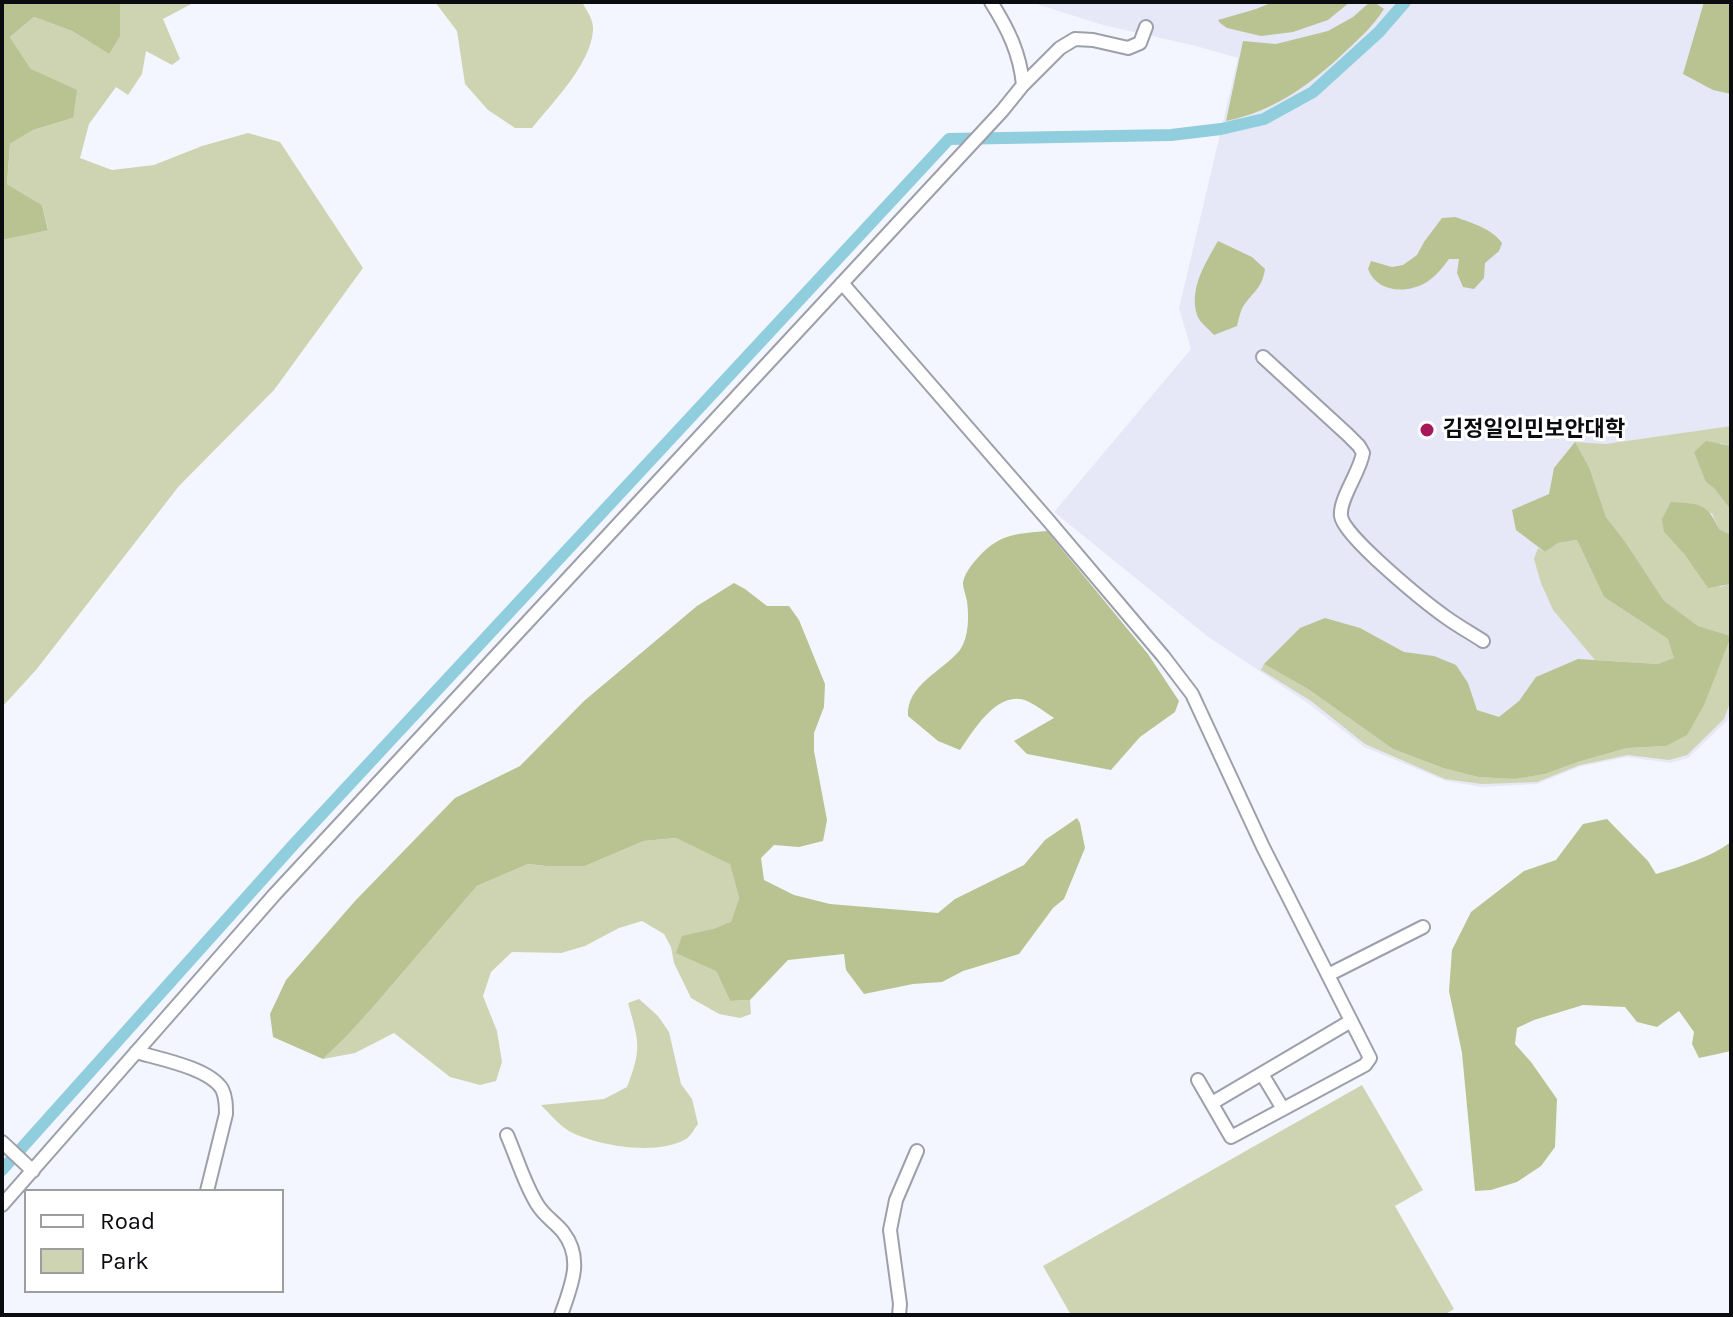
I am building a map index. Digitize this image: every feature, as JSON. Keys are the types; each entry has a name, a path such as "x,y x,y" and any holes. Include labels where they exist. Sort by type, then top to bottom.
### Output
{"street":[{"path":"991,2 1013,40 1022,66 1023,85"},
{"path":"2,1205 30,1169 275,894 988,127 1023,85 1060,48 1075,39 1128,48 1140,43 1146,27"},
{"path":"842,283 1037,508 1192,694 1263,847 1370,1058 1365,1065 1231,1137 1198,1080"},
{"path":"1263,357 1348,435 1363,453 1341,513 1342,522 1350,534 1446,617 1483,641"},
{"path":"1328,975 1423,927"},
{"path":"1212,1103 1351,1021"},
{"path":"136,1052 170,1061 209,1077 223,1091 227,1103 226,1114 207,1189"},
{"path":"1262,1074 1283,1109"},
{"path":"507,1135 536,1203 573,1247 575,1262 571,1286 561,1315"},
{"path":"4,1144 30,1169"},
{"path":"899,1315 890,1230 896,1200 917,1151"}],"shaded area":[{"name":"김정일인민보안대학","path":"1030,2 1731,2 1731,711 1727,721 1688,758 1670,763 1627,757 1579,767 1537,784 1482,787 1446,781 1364,747 1309,704 1207,636 1054,512 1191,349 1179,308 1238,58 1103,25"}],"green space":[{"path":"2,2 120,2 120,36 109,54 72,31 34,17 10,37 31,69 77,90 73,118 33,130 10,144 7,184 42,205 48,230 2,240"},
{"path":"120,2 195,2 163,19 180,59 172,65 146,51 142,74 128,95 116,87 89,124 80,158 112,170 154,165 202,146 248,133 280,142 363,268 274,390 179,486 36,670 2,707 2,240 48,229 42,205 7,184 10,144 33,130 73,118 31,69 10,37 34,17 72,31 109,54"},
{"path":"435,2 582,2 590,16 593,31 585,57 569,82 532,128 515,128 488,110 465,84 457,31"},
{"path":"1273,2 1350,2 1328,20 1293,32 1261,36 1227,28 1218,20"},
{"path":"1370,2 1384,9 1362,36 1320,74 1276,103 1226,121 1243,41 1276,44 1328,31 1353,17"},
{"path":"1704,2 1731,2 1731,94 1713,90 1683,74"},
{"path":"1455,217 1487,230 1502,243 1499,251 1485,263 1484,278 1474,289 1463,287 1457,273 1459,259 1449,259 1430,280 1411,288 1385,287 1372,277 1368,269 1371,261 1392,267 1403,265 1417,255 1442,218"},
{"path":"1218,241 1252,257 1265,269 1260,285 1243,307 1237,326 1214,335 1197,315 1195,295 1200,276"},
{"path":"1731,426 1731,446 1720,443 1706,482 1731,510 1731,535 1719,529 1712,513 1664,532 1720,587 1731,584 1731,636 1698,626 1664,602 1606,517 1589,467 1575,442 1605,444"},
{"path":"1706,441 1731,446 1731,510 1706,482 1694,452"},
{"path":"1575,442 1589,467 1606,517 1664,601 1698,626 1731,636 1704,705 1687,735 1666,746 1627,748 1545,774 1515,779 1478,777 1443,768 1393,749 1308,689 1264,664 1300,628 1325,618 1360,628 1404,652 1434,656 1456,665 1468,683 1477,710 1499,717 1519,701 1536,677 1578,659 1658,664 1674,658 1668,639 1604,597 1577,540 1558,543 1545,552 1516,530 1512,510 1549,494 1554,468"},
{"path":"1671,502 1701,506 1719,529 1731,535 1731,584 1708,588 1664,532 1662,519"},
{"path":"1047,531 1148,654 1179,701 1175,712 1140,737 1111,770 1027,754 1014,741 1054,718 1027,701 1016,699 997,706 960,750 938,741 908,716 909,705 919,687 953,658 963,645 968,620 963,583 971,566 999,540"},
{"path":"1577,540 1604,597 1668,639 1675,658 1658,664 1595,660 1553,610 1534,559 1538,548 1545,552 1558,543"},
{"path":"734,583 767,606 789,606 799,620 825,684 824,707 814,733 814,751 827,820 823,841 799,847 774,845 761,858 764,880 794,895 830,904 938,913 955,899 1024,865 1045,840 1077,818 1085,848 1064,899 1053,908 1019,954 963,971 942,982 913,984 864,994 846,970 844,954 788,960 750,1000 730,1001 716,971 676,953 682,936 731,922 739,898 730,864 676,838 644,841 585,866 528,864 477,886 374,1006 323,1059 273,1037 270,1014 286,980 355,901 455,798 520,766 584,701 697,606"},
{"path":"1731,636 1731,700 1724,719 1687,755 1669,760 1628,755 1580,765 1537,782 1482,784 1445,779 1365,744 1311,701 1261,670 1264,664 1308,689 1393,749 1443,768 1478,777 1515,779 1545,774 1627,748 1666,746"},
{"path":"1607,819 1648,861 1656,874 1704,857 1731,842 1731,1051 1699,1058 1692,1044 1694,1032 1679,1011 1657,1027 1637,1022 1625,1007 1583,1005 1517,1028 1515,1044 1557,1099 1555,1147 1541,1166 1517,1182 1475,1191 1462,1053 1449,991 1452,950 1471,912 1524,871 1556,860 1583,824"},
{"path":"676,838 730,863 739,898 731,923 713,929 716,971 730,1001 750,1000 751,1014 740,1018 719,1014 691,998 664,934 642,921 561,953 512,952 491,972 483,996 497,1031 502,1062 496,1081 480,1085 450,1077 394,1033 355,1053 323,1059 374,1006 477,886 528,864 585,866 644,841"},
{"path":"639,999 658,1016 669,1032 681,1084 692,1099 698,1124 686,1139 660,1147 627,1147 595,1141 565,1128 541,1105 604,1099 627,1087 637,1054 635,1027 628,1003"},
{"path":"1362,1085 1423,1190 1395,1206 1454,1309 1444,1315 1071,1315 1043,1266"}],"waterway":[{"path":"2,1170 295,843 949,139 1171,135 1221,129 1264,119 1313,92 1379,32 1405,2"}],"place":[{"name":"김정일인민보안대학","path":"1427,430"}]}
